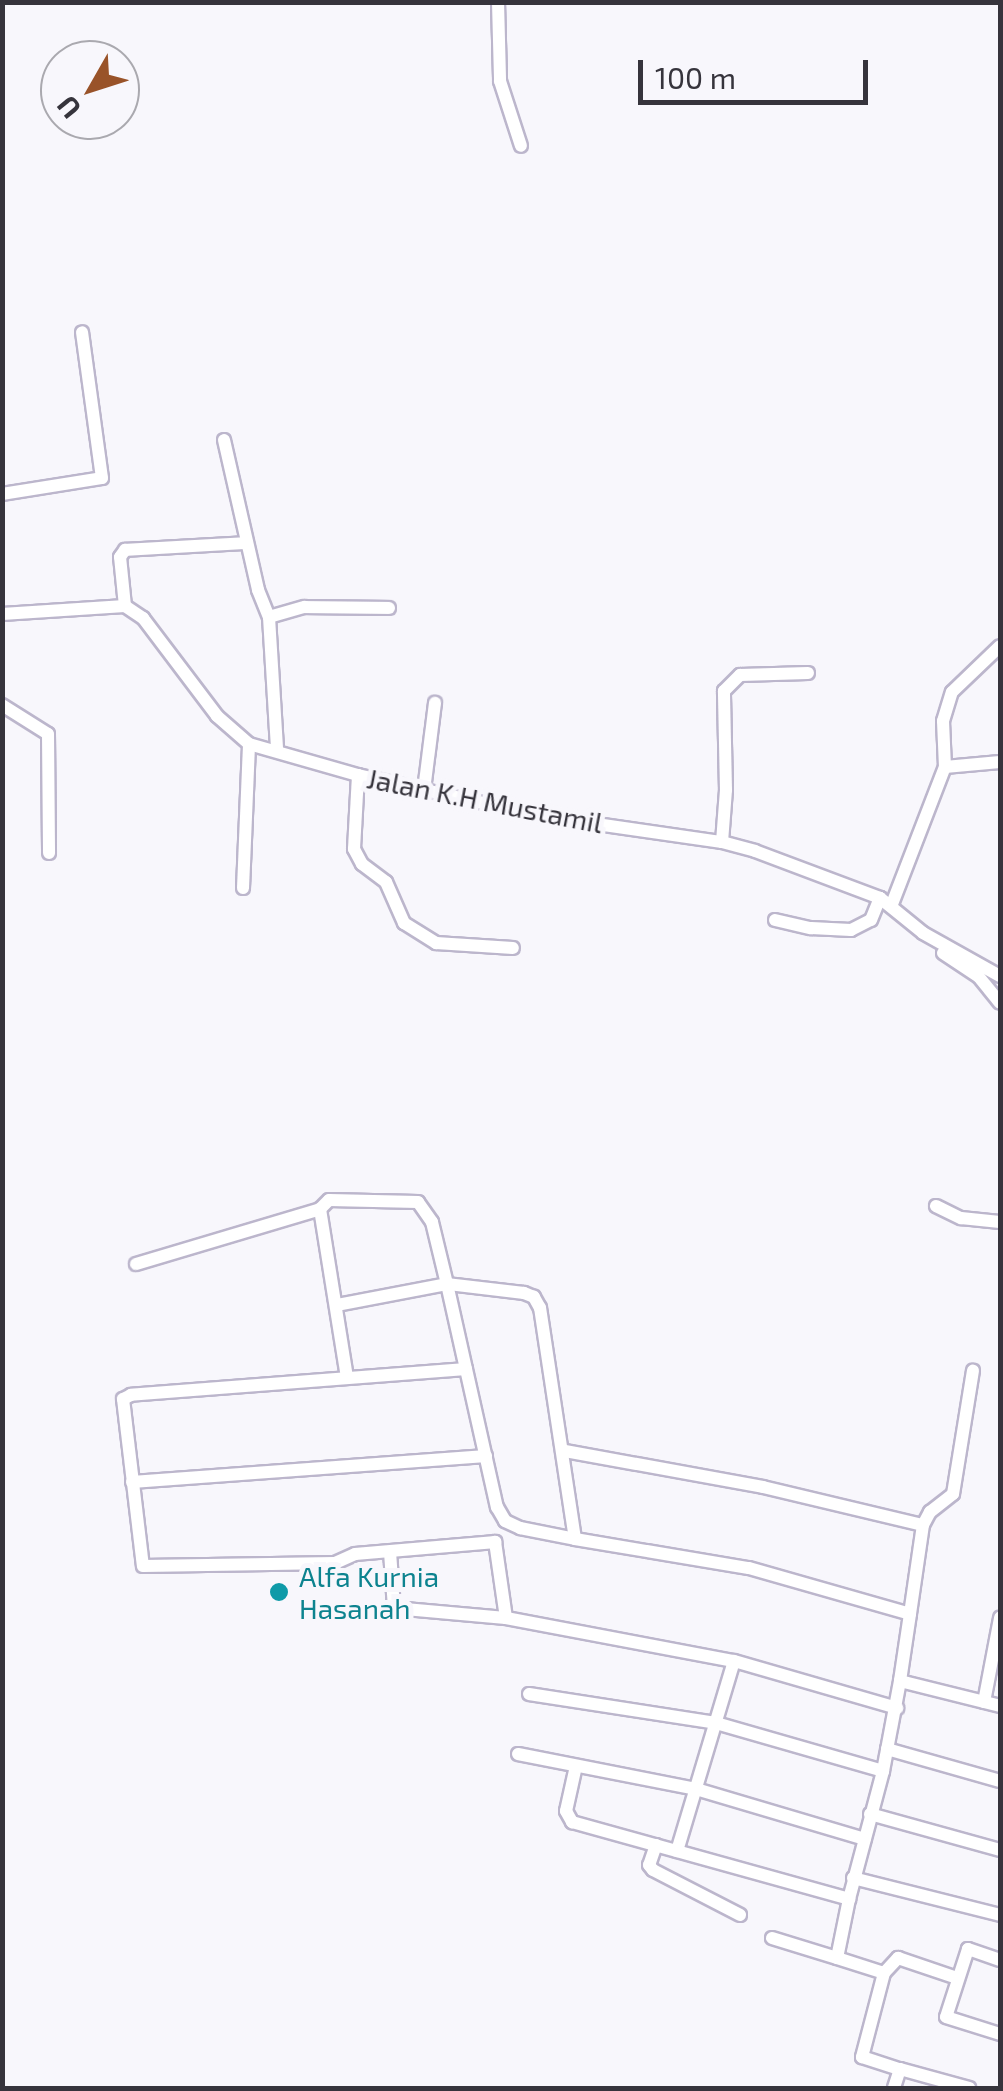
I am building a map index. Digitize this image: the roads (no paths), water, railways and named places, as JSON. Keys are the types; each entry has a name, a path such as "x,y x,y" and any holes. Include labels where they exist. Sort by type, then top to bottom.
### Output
{"street":[{"path":"498,2 500,82 521,146"},
{"path":"2,494 102,478 82,332"},
{"path":"224,440 269,618 277,748"},
{"path":"125,606 121,552 247,543"},
{"path":"2,614 125,606 144,618 226,726 250,744 244,888"},
{"path":"269,618 305,607 389,608"},
{"path":"775,920 810,928 851,930 871,920 886,901 944,767 943,721 952,692 1000,646"},
{"path":"722,842 726,790 724,691 740,675 808,673"},
{"path":"424,790 435,703"},
{"path":"2,706 48,734 49,852"},
{"name":"Jalan K.H Mustamil","path":"250,744 277,748 358,775 540,816 722,842 886,901 911,924 1000,976"},
{"path":"944,767 1000,762"},
{"path":"358,775 354,849 362,864 386,882 404,923 436,943 513,948"},
{"path":"911,924 920,940 979,977 1000,1003"},
{"path":"136,1264 320,1208 330,1200 418,1202 432,1222 464,1349 496,1507 505,1521 575,1539 750,1568 910,1614"},
{"path":"936,1206 961,1218 1000,1222"},
{"path":"320,1208 347,1377"},
{"path":"337,1305 447,1284 534,1297 565,1451 575,1539"},
{"path":"466,1369 130,1395 121,1405 146,1570 335,1563 355,1554 496,1542"},
{"path":"838,1958 853,1878 897,1708 922,1525 930,1512 953,1494 973,1371"},
{"path":"565,1451 763,1488 922,1525"},
{"path":"132,1482 486,1456"},
{"path":"505,1521 496,1542 506,1618"},
{"path":"390,1552 394,1608 506,1618 734,1661 897,1708"},
{"path":"984,1702 1000,1618"},
{"path":"677,1851 734,1661"},
{"path":"900,1681 1000,1706"},
{"path":"529,1694 716,1723 883,1771"},
{"path":"887,1749 1000,1781"},
{"path":"518,1754 696,1788 865,1840"},
{"path":"576,1766 566,1812 572,1822 849,1899"},
{"path":"870,1814 1000,1850"},
{"path":"656,1846 649,1865 653,1870 740,1915"},
{"path":"853,1878 1000,1916"},
{"path":"772,1938 884,1973"},
{"path":"1000,1960 968,1950 946,2017 1000,2034"},
{"path":"957,1978 898,1958 884,1973 862,2057 969,2088"},
{"path":"894,2088 900,2069"}],"place":[{"name":"Alfa Kurnia Hasanah","path":"279,1592"}]}
